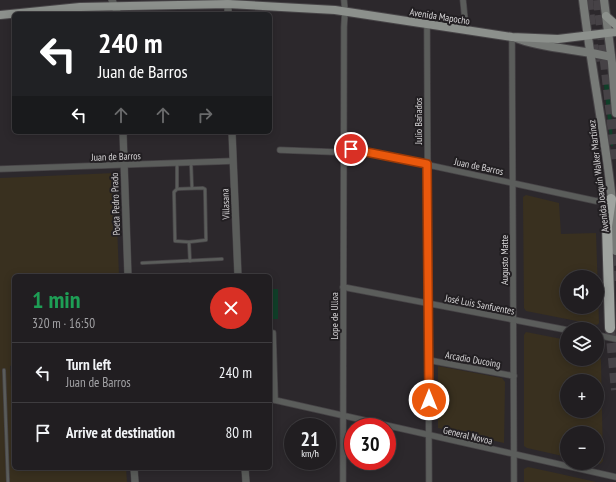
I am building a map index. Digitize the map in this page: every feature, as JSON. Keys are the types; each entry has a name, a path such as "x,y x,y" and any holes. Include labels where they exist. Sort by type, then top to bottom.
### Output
{"highway":[{"path":"610,328 607,226 611,199"}],"main road":[{"name":"Avenida Joaquín Walker Martínez","path":"583,0 590,52 602,120 616,251"},
{"path":"604,0 606,16 612,32 611,57 616,113"},
{"name":"Avenida Mapocho","path":"29,12 171,2 228,2 322,9 345,11 512,37 529,42 611,57"},
{"name":"Avenida Mapocho","path":"0,15 12,14"},
{"path":"606,16 616,25"},
{"path":"512,37 558,39 612,32"}],"street":[{"name":"Lope de Ulloa","path":"343,482 344,0"},
{"path":"463,0 466,30"},
{"name":"Julio Bañados","path":"427,24 429,482"},
{"name":"Augusto Matte","path":"512,37 514,183 514,482"},
{"name":"Poeta Pedro Prado","path":"123,134 128,274"},
{"name":"Villasana","path":"232,134 238,274"},
{"name":"Juan de Barros","path":"343,150 354,149 596,201 611,199"},
{"path":"280,150 334,152 343,150"},
{"name":"Juan de Barros","path":"0,168 233,161"},
{"name":"José Luis Sanfuentes","path":"343,287 560,329"},
{"path":"272,400 273,333"},
{"path":"604,336 616,339"},
{"name":"Arcadio Ducoing","path":"428,360 514,376"},
{"name":"General Novoa","path":"272,400 616,477"},
{"path":"134,470 135,482"},
{"path":"245,470 246,482"}],"lane":[{"path":"191,162 192,188"},
{"path":"177,163 178,189"},
{"path":"192,188 205,189 206,240 189,242 175,241 174,192 178,189 192,188"},
{"path":"189,242 190,261"},
{"path":"142,263 222,259"},
{"path":"4,370 8,482"}],"shaded area":[{"path":"115,173 119,274 12,274 12,366 10,366 12,407 12,470 126,470 127,482 0,482 0,178"},
{"path":"526,195 559,203 561,234 596,233 597,270 560,270 560,314 599,314 599,322 582,322 526,311 524,308 523,197"},
{"path":"526,332 560,339 560,366 601,366 601,374 560,374 560,418 602,418 602,426 560,426 560,455 524,446 524,335"},
{"path":"438,366 502,378 505,382 504,443 438,428"},
{"path":"528,467 596,482 524,482 524,469"}],"green space":[{"path":"609,76 613,146 611,146 603,77"},
{"path":"272,289 278,289 278,319 272,319"}],"tunnel":[{"path":"588,0 595,62"},
{"path":"598,0 616,160"},
{"path":"613,241 616,281"},
{"path":"610,328 616,390"}],"route":[{"path":"351,149 427,164 429,400"}]}
